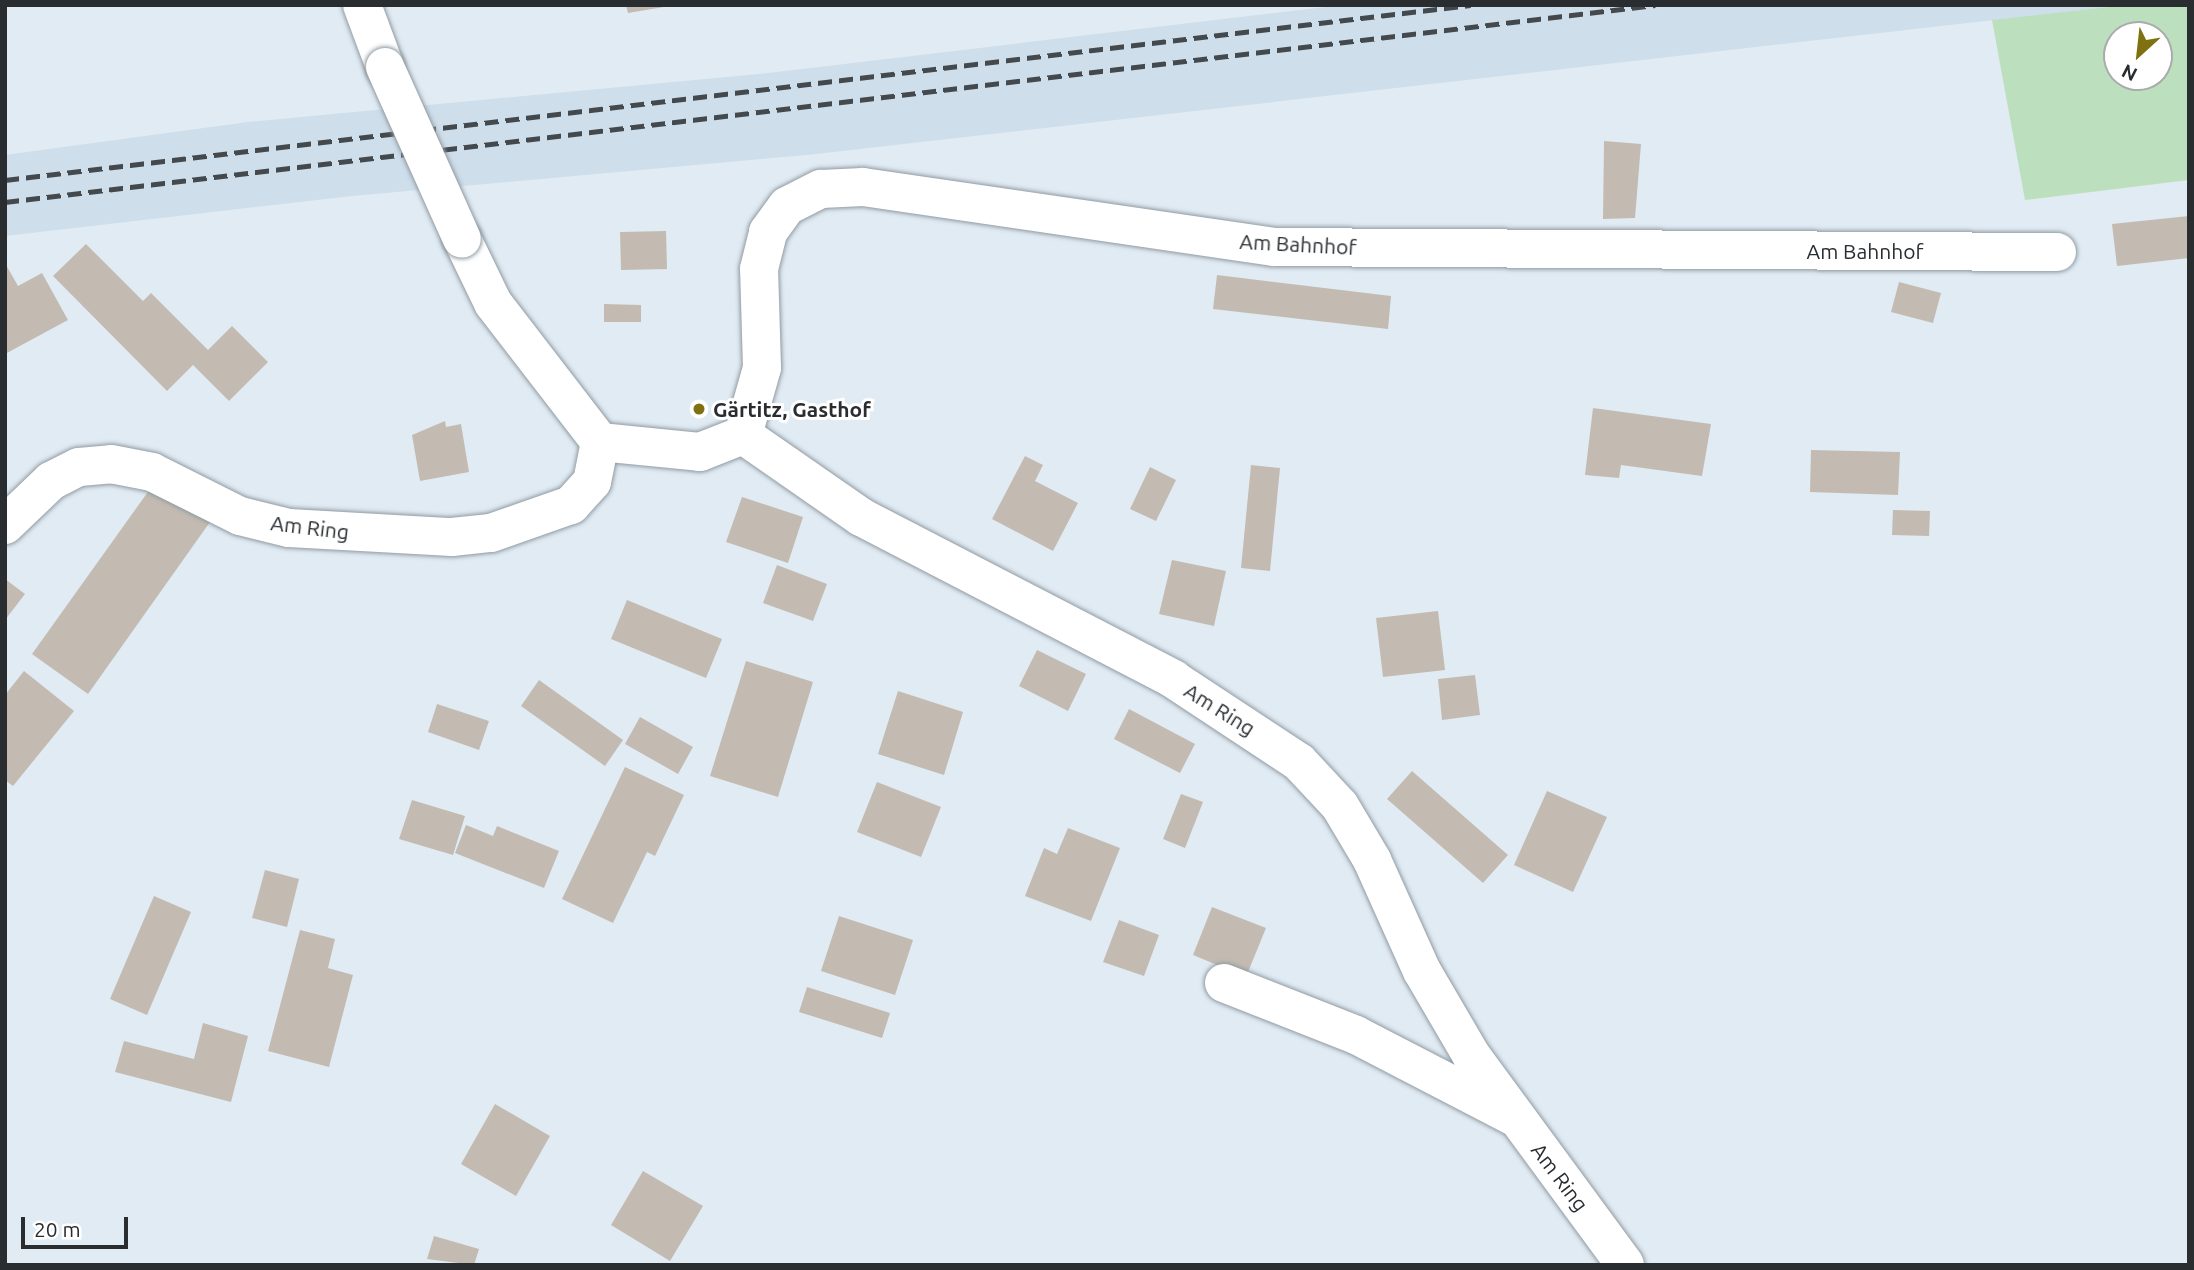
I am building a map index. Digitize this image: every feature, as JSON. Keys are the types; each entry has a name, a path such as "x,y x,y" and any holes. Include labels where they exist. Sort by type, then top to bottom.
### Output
{"street":[{"path":"362,5 385,66 493,303 600,442 699,452 743,435"},
{"name":"Am Bahnhof","path":"743,435 762,368 759,270 768,232 787,206 821,190 863,187 1274,247 2057,252"},
{"name":"Am Ring","path":"743,435 861,517 1173,679 1298,762 1340,806 1422,971 1516,1118 1625,1265"},
{"name":"Am Ring","path":"5,525 51,481 79,467 111,464 152,472 240,516 289,528 419,538 491,533 571,505 592,482 600,442"},
{"path":"1224,983 1356,1035 1516,1118"}],"shaded area":[{"path":"1342,5 2126,5 816,154 352,196 5,236 5,155 248,122 768,73"}],"green space":[{"path":"2126,5 2189,5 2189,180 2025,200 1992,20"}],"building":[{"path":"626,5 664,5 664,7 628,13"},
{"path":"1604,141 1641,144 1635,218 1603,219"},
{"path":"2189,216 2189,258 2117,266 2112,224"},
{"path":"666,231 667,269 621,270 620,232"},
{"path":"86,244 143,301 151,293 208,350 232,326 268,362 229,401 193,365 167,391 53,276"},
{"path":"5,263 18,286 42,273 68,320 5,354"},
{"path":"1217,275 1391,296 1388,329 1213,309"},
{"path":"1899,282 1941,293 1933,323 1891,312"},
{"path":"604,304 641,305 641,322 604,322"},
{"path":"1593,408 1711,424 1702,476 1621,465 1619,478 1585,475"},
{"path":"445,421 446,427 461,424 469,472 420,481 412,435"},
{"path":"1811,450 1900,452 1898,495 1810,492"},
{"path":"1025,456 1043,465 1035,481 1078,503 1053,551 992,519"},
{"path":"1251,465 1280,468 1270,571 1241,568"},
{"path":"1150,467 1176,480 1156,521 1130,509"},
{"path":"155,482 210,522 88,694 32,654"},
{"path":"742,497 803,517 788,563 726,542"},
{"path":"1893,510 1930,511 1929,536 1892,535"},
{"path":"1172,560 1226,571 1214,626 1159,614"},
{"path":"777,565 827,584 813,621 763,603"},
{"path":"5,579 25,594 5,620"},
{"path":"627,600 722,639 706,678 611,639"},
{"path":"1438,611 1445,670 1383,677 1376,618"},
{"path":"1037,650 1086,674 1068,711 1019,686"},
{"path":"746,661 813,682 778,797 710,776"},
{"path":"24,671 74,711 13,786 5,780 5,695"},
{"path":"1475,675 1480,715 1442,720 1438,679"},
{"path":"539,680 623,740 605,766 521,706"},
{"path":"898,691 963,712 944,775 878,754"},
{"path":"437,704 489,721 479,750 428,732"},
{"path":"1129,709 1195,744 1180,773 1114,739"},
{"path":"640,717 693,747 678,774 625,744"},
{"path":"625,767 684,795 655,856 647,852 613,923 562,899"},
{"path":"1412,771 1508,855 1483,883 1387,799"},
{"path":"877,782 941,807 921,857 857,832"},
{"path":"1547,791 1607,817 1573,892 1514,865"},
{"path":"1181,794 1203,802 1185,848 1163,839"},
{"path":"412,800 465,816 453,855 399,839"},
{"path":"466,825 493,836 497,826 559,851 544,888 455,853"},
{"path":"1068,828 1120,848 1091,921 1025,896 1044,848 1057,854"},
{"path":"265,870 299,879 287,927 252,918"},
{"path":"154,896 191,912 147,1015 110,999"},
{"path":"1212,907 1266,928 1246,977 1193,955"},
{"path":"839,916 913,940 895,995 821,971"},
{"path":"1119,920 1159,935 1144,976 1103,962"},
{"path":"300,930 335,939 328,968 353,975 329,1067 268,1051"},
{"path":"807,987 890,1013 882,1038 799,1012"},
{"path":"203,1023 248,1036 231,1102 115,1072 124,1041 194,1059"},
{"path":"495,1104 550,1136 516,1196 461,1164"},
{"path":"643,1171 703,1206 670,1261 611,1225"},
{"path":"434,1236 479,1249 474,1265 427,1259"}],"railway":[{"path":"5,180 1471,5"},
{"path":"5,202 1655,5"}],"place":[{"name":"Gärtitz, Gasthof","path":"699,409"}]}
